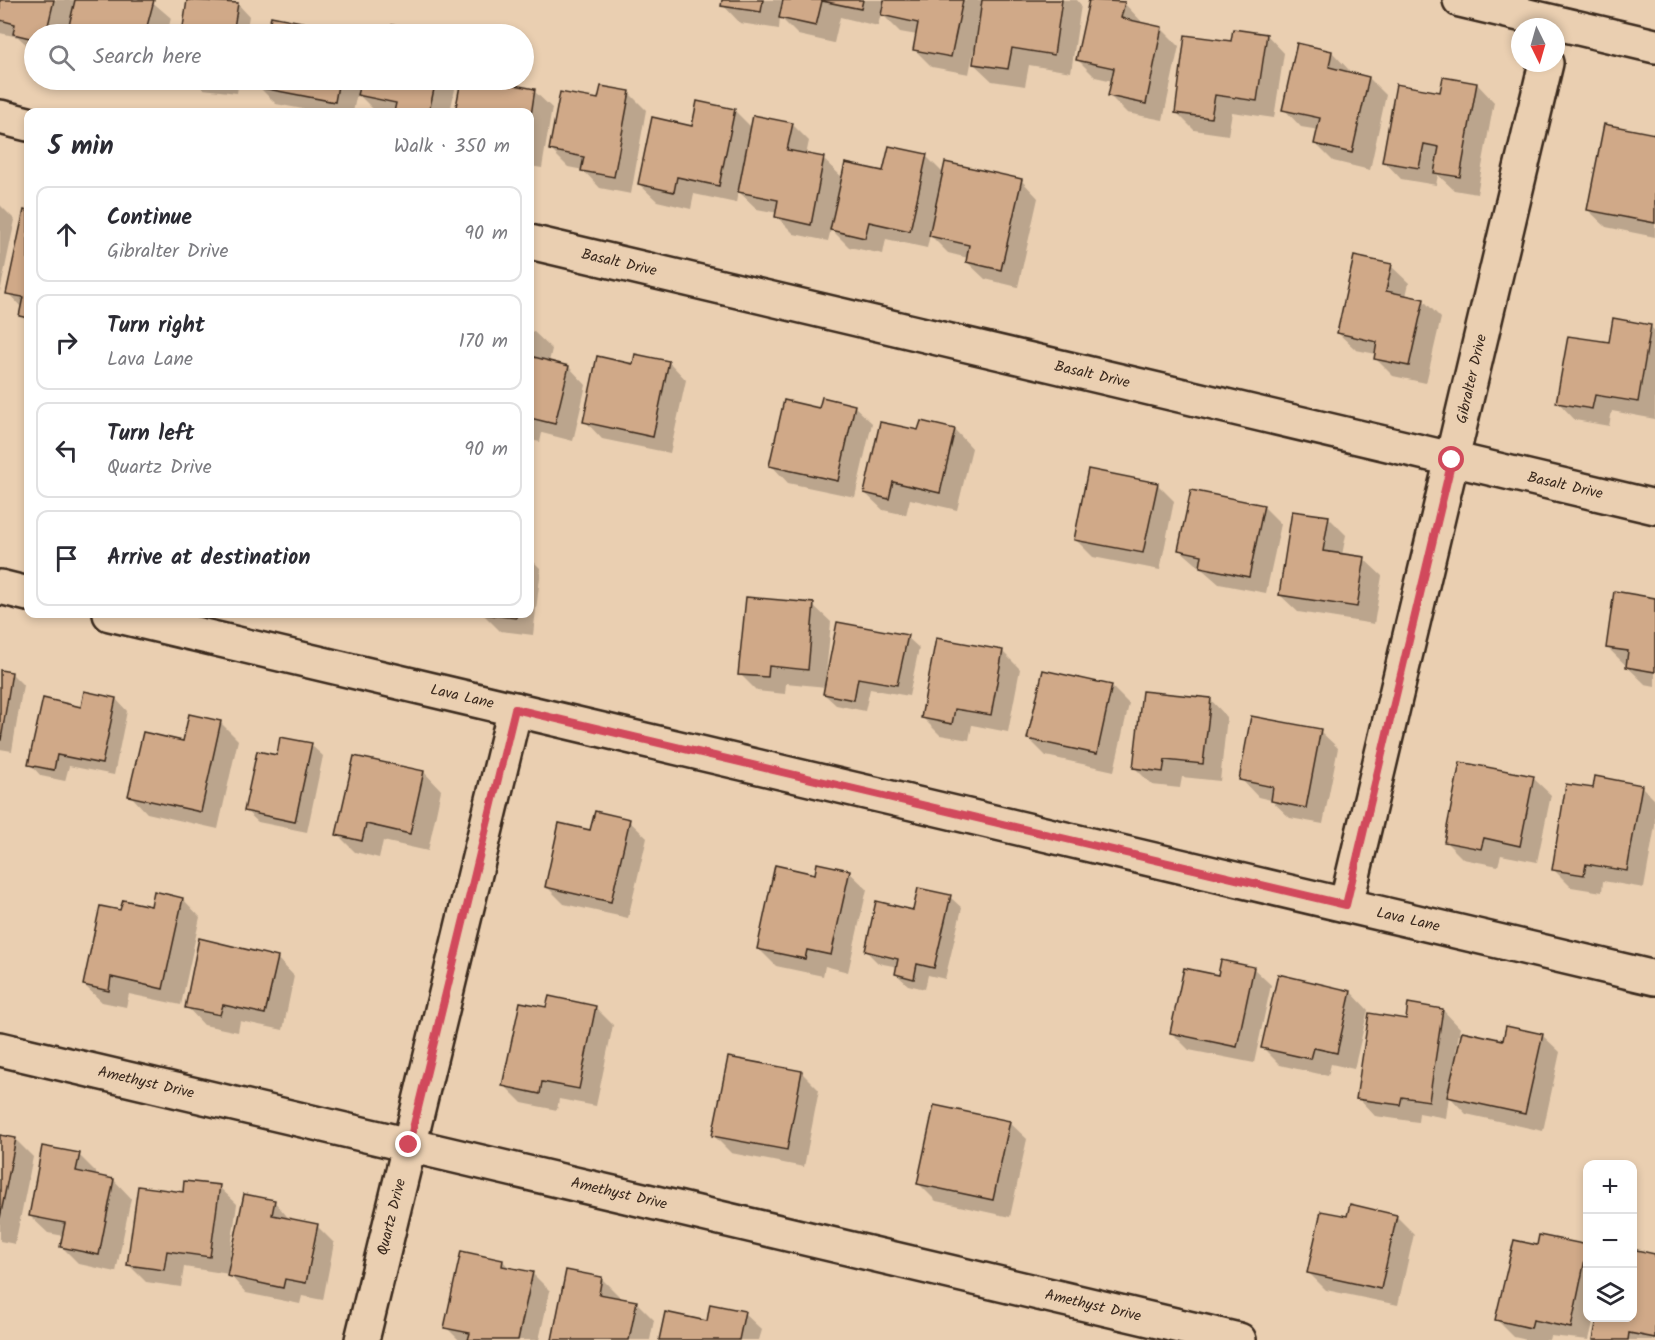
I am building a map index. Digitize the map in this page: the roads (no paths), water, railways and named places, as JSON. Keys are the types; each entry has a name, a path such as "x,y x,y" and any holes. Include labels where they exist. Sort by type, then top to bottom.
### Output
{"street":[{"path":"1460,0 1528,18"},
{"path":"1565,27 1655,46"},
{"name":"Gibralter Drive","path":"1346,905 1544,72"},
{"path":"0,117 24,123"},
{"name":"Basalt Drive","path":"534,243 1655,507"},
{"path":"0,587 24,593"},
{"name":"Lava Lane","path":"128,618 1655,978"},
{"name":"Quartz Drive","path":"362,1340 515,709"},
{"name":"Amethyst Drive","path":"0,1049 1239,1340"}]}
